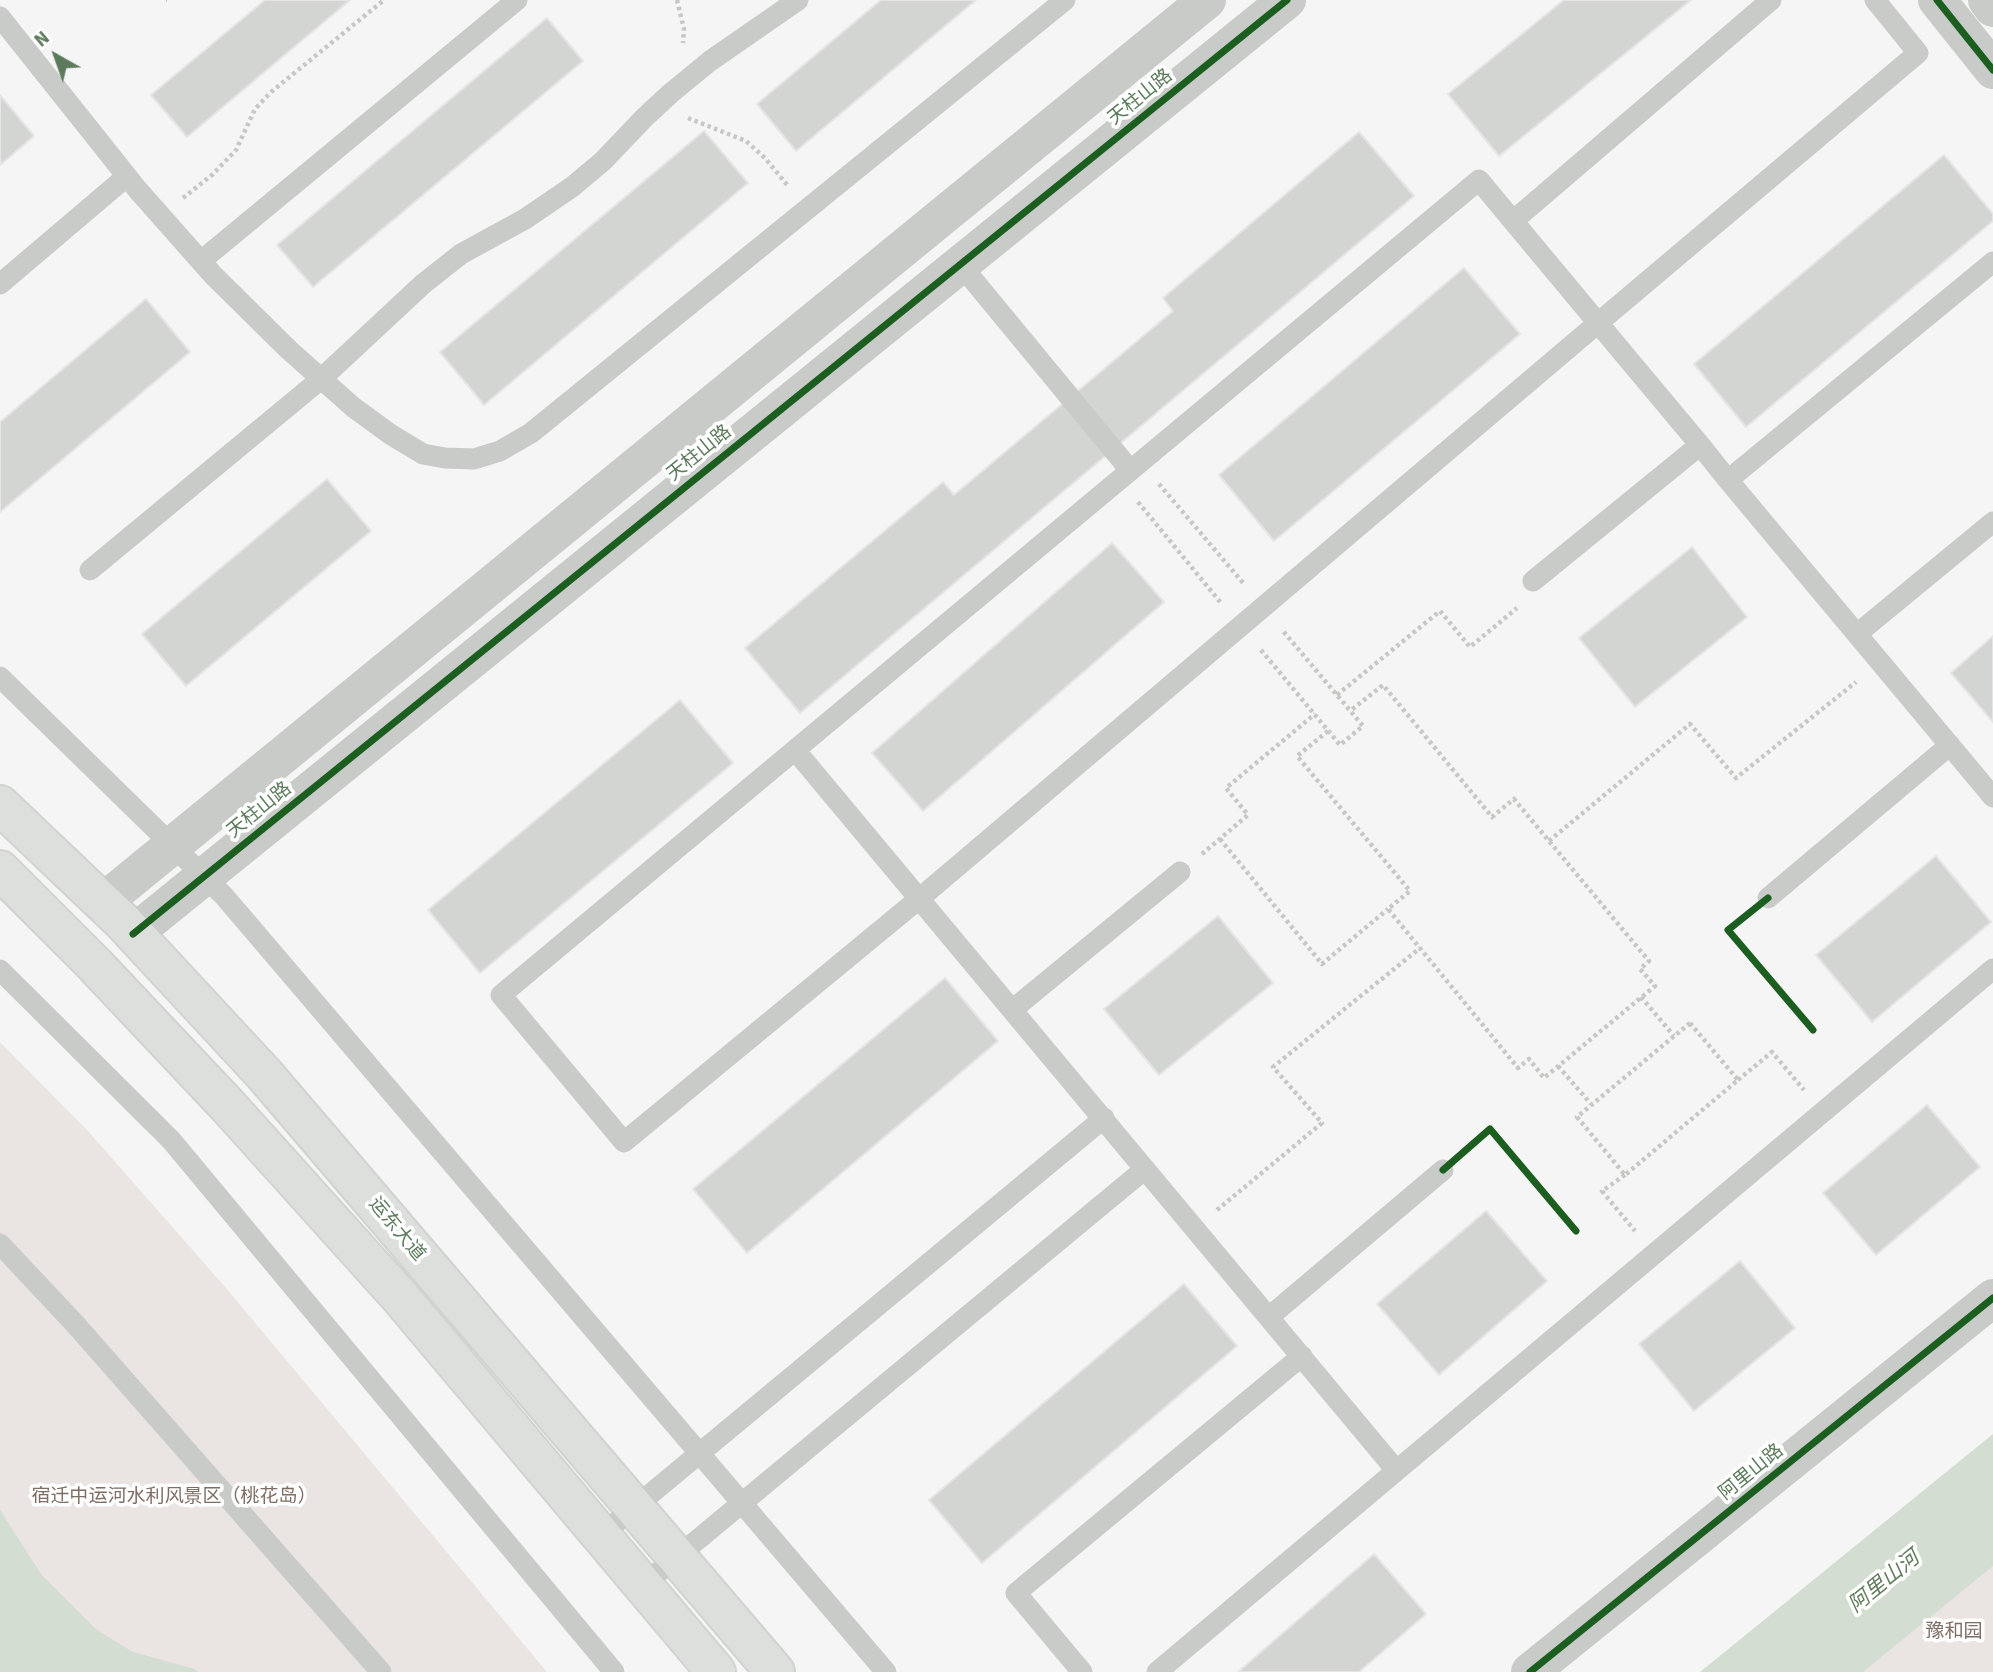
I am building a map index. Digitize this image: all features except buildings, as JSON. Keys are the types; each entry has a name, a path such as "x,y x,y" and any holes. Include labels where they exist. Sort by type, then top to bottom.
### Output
{"main road":[{"name":"运东大道","path":"0,805 133,934 264,1074 775,1672"},
{"path":"0,870 228,1105 400,1297 716,1672"}],"street":[{"name":"天柱山路","path":"102,903 1206,0"},
{"name":"天柱山路","path":"133,934 1287,0"},
{"path":"1937,0 1993,70"},
{"path":"1987,0 1993,8"},
{"name":"阿里山路","path":"1530,1672 1993,1298"}],"lane":[{"path":"201,261 517,0"},
{"path":"90,570 321,379 423,285 461,254 526,219 572,187 657,105 709,61 798,0"},
{"path":"0,18 126,177 201,261 289,350 353,407 423,454 474,459 500,451 531,433 1065,0"},
{"path":"1513,220 1771,0"},
{"path":"1875,0 1918,53 1598,323 1264,607 919,898 624,1142 501,995 1479,180 1513,220 1598,323 1700,445 1728,480 1993,797"},
{"path":"0,284 126,177"},
{"path":"1728,480 1993,262"},
{"path":"960,264 1130,471"},
{"path":"1533,581 1700,445"},
{"path":"1857,634 1993,522"},
{"path":"0,677 233,907 886,1672"},
{"path":"1768,898 1950,745"},
{"path":"795,750 1396,1470"},
{"path":"1012,1010 1180,872"},
{"path":"1157,1672 1993,969"},
{"path":"0,970 171,1140 614,1672"},
{"path":"601,1535 1104,1118"},
{"path":"643,1586 1145,1169"},
{"path":"1269,1317 1443,1170"},
{"path":"0,1244 76,1325 381,1672"},
{"path":"1082,1672 1016,1593 1301,1356"}],"path":[{"path":"160,216 212,175 236,150 255,108 271,92 384,0"},
{"path":"677,0 684,29 682,52 657,105 746,141 765,158 808,209"},
{"path":"1130,471 1264,607 1363,726 1340,745 1241,626 1130,471"},
{"path":"1337,695 1440,611 1469,647 1532,595 1533,581"},
{"path":"1549,841 1690,724 1736,778 1880,662"},
{"path":"1350,711 1383,685 1492,817 1514,799 1649,961 1640,969 1655,986 1544,1078 1529,1059 1518,1068 1388,909"},
{"path":"1180,872 1248,815 1226,788 1315,714"},
{"path":"1220,839 1322,964 1410,891 1297,756 1328,731"},
{"path":"1195,1228 1322,1123 1273,1067 1420,947"},
{"path":"1641,997 1674,1035"},
{"path":"1625,1175 1577,1117 1591,1104 1690,1023 1738,1080"},
{"path":"1654,1254 1602,1191 1625,1175 1772,1052 1822,1112"},
{"path":"1558,1066 1591,1104"}],"green space":[{"name":"宿迁中运河水利风景区（桃花岛）","path":"0,1042 88,1131 226,1288 547,1672 0,1672"},
{"name":"豫和园","path":"1993,1551 1993,1672 1845,1672"}],"water":[{"name":"阿里山河","path":"1993,1434 1993,1566 1863,1672 1700,1672"},
{"path":"0,1510 41,1574 97,1630 133,1652 198,1672 0,1672"}],"cycle path":[{"path":"133,934 1287,0"},
{"path":"1937,0 1993,70"},
{"path":"1768,898 1728,930 1813,1030"},
{"path":"1443,1170 1490,1129 1576,1231"},
{"path":"1530,1672 1993,1298"}]}
